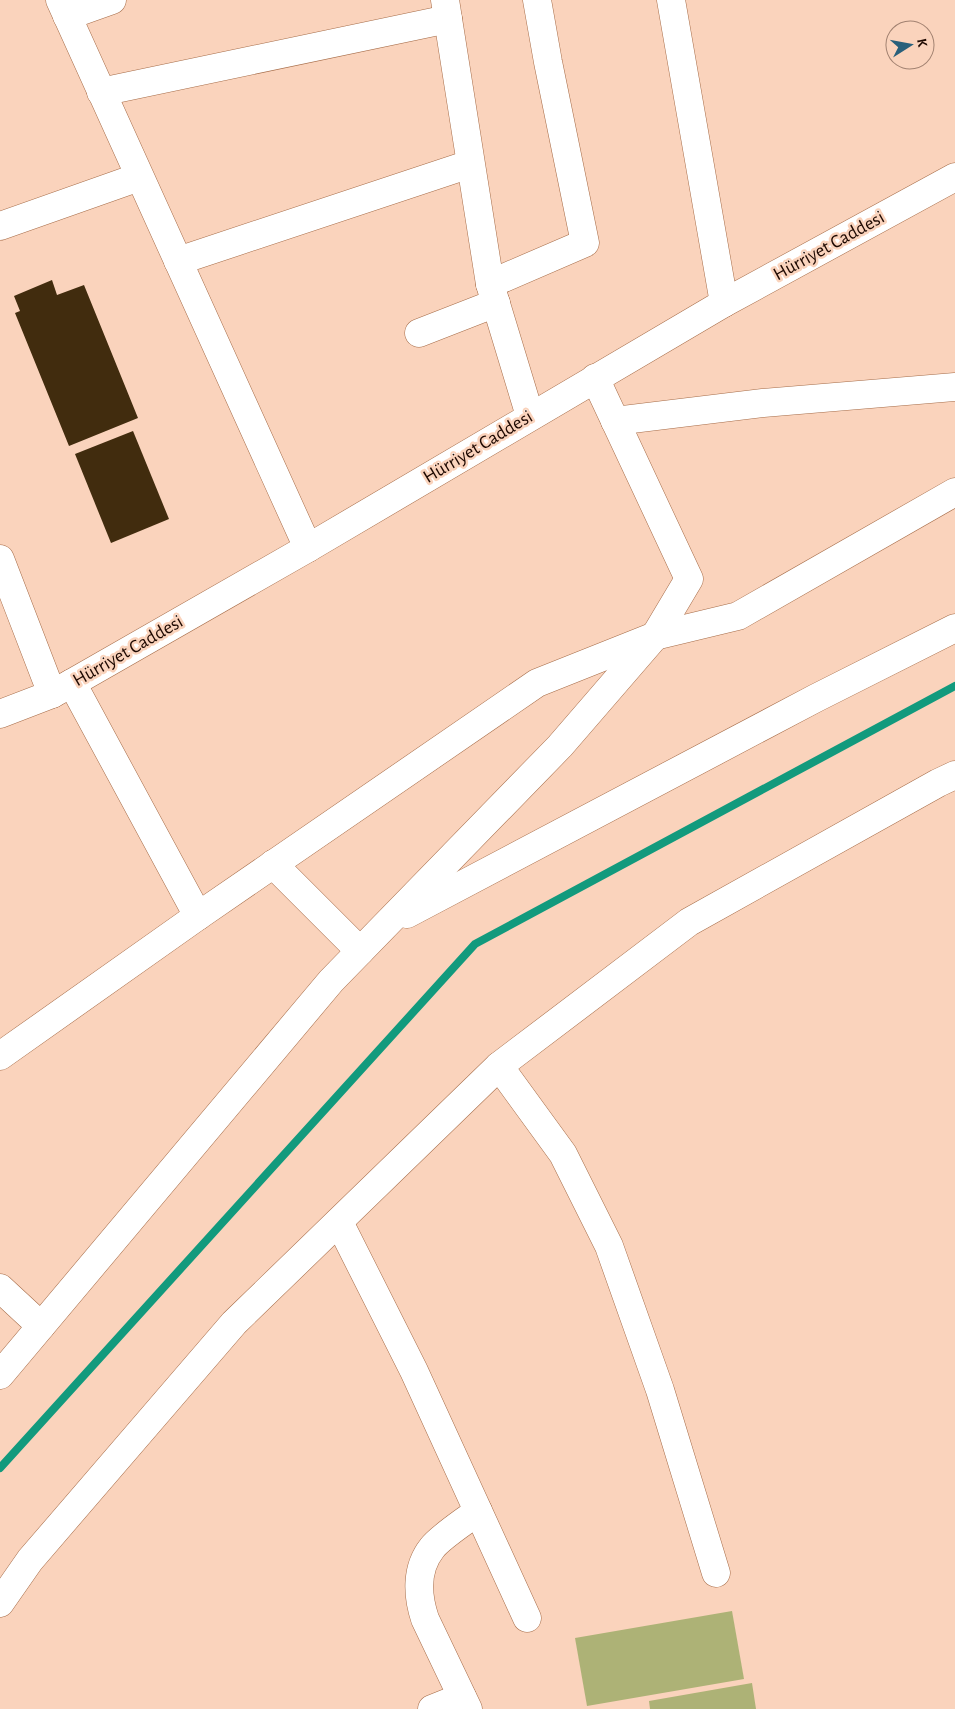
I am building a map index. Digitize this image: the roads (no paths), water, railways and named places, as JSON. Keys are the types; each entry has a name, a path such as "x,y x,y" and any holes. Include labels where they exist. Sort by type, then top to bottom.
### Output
{"street":[{"path":"112,0 63,8 308,548"},
{"path":"419,333 585,243 537,0"},
{"path":"671,0 724,302"},
{"path":"101,92 447,9 470,164 493,294 530,416"},
{"path":"178,261 470,164"},
{"path":"0,226 140,177"},
{"name":"Hürriyet Caddesi","path":"0,714 62,688 308,548 724,302 955,177"},
{"path":"0,1375 325,988 560,746 655,636 689,579 595,378"},
{"path":"615,421 763,403 955,387"},
{"path":"0,1056 198,916 537,683 655,636 738,616 955,492"},
{"path":"0,559 62,688 198,916"},
{"path":"384,926 816,698 955,628"},
{"path":"0,1603 30,1560 234,1323 499,1066 689,922 955,775"},
{"path":"273,864 360,951"},
{"path":"499,1066 563,1154 609,1246 660,1390 716,1573"},
{"path":"338,1222 414,1371 527,1618"},
{"path":"0,1288 41,1326"},
{"path":"432,1709 465,1703 421,1608 419,1585 423,1565 433,1546 478,1511"}],"waterway":[{"path":"0,1468 475,944 955,686"}]}
